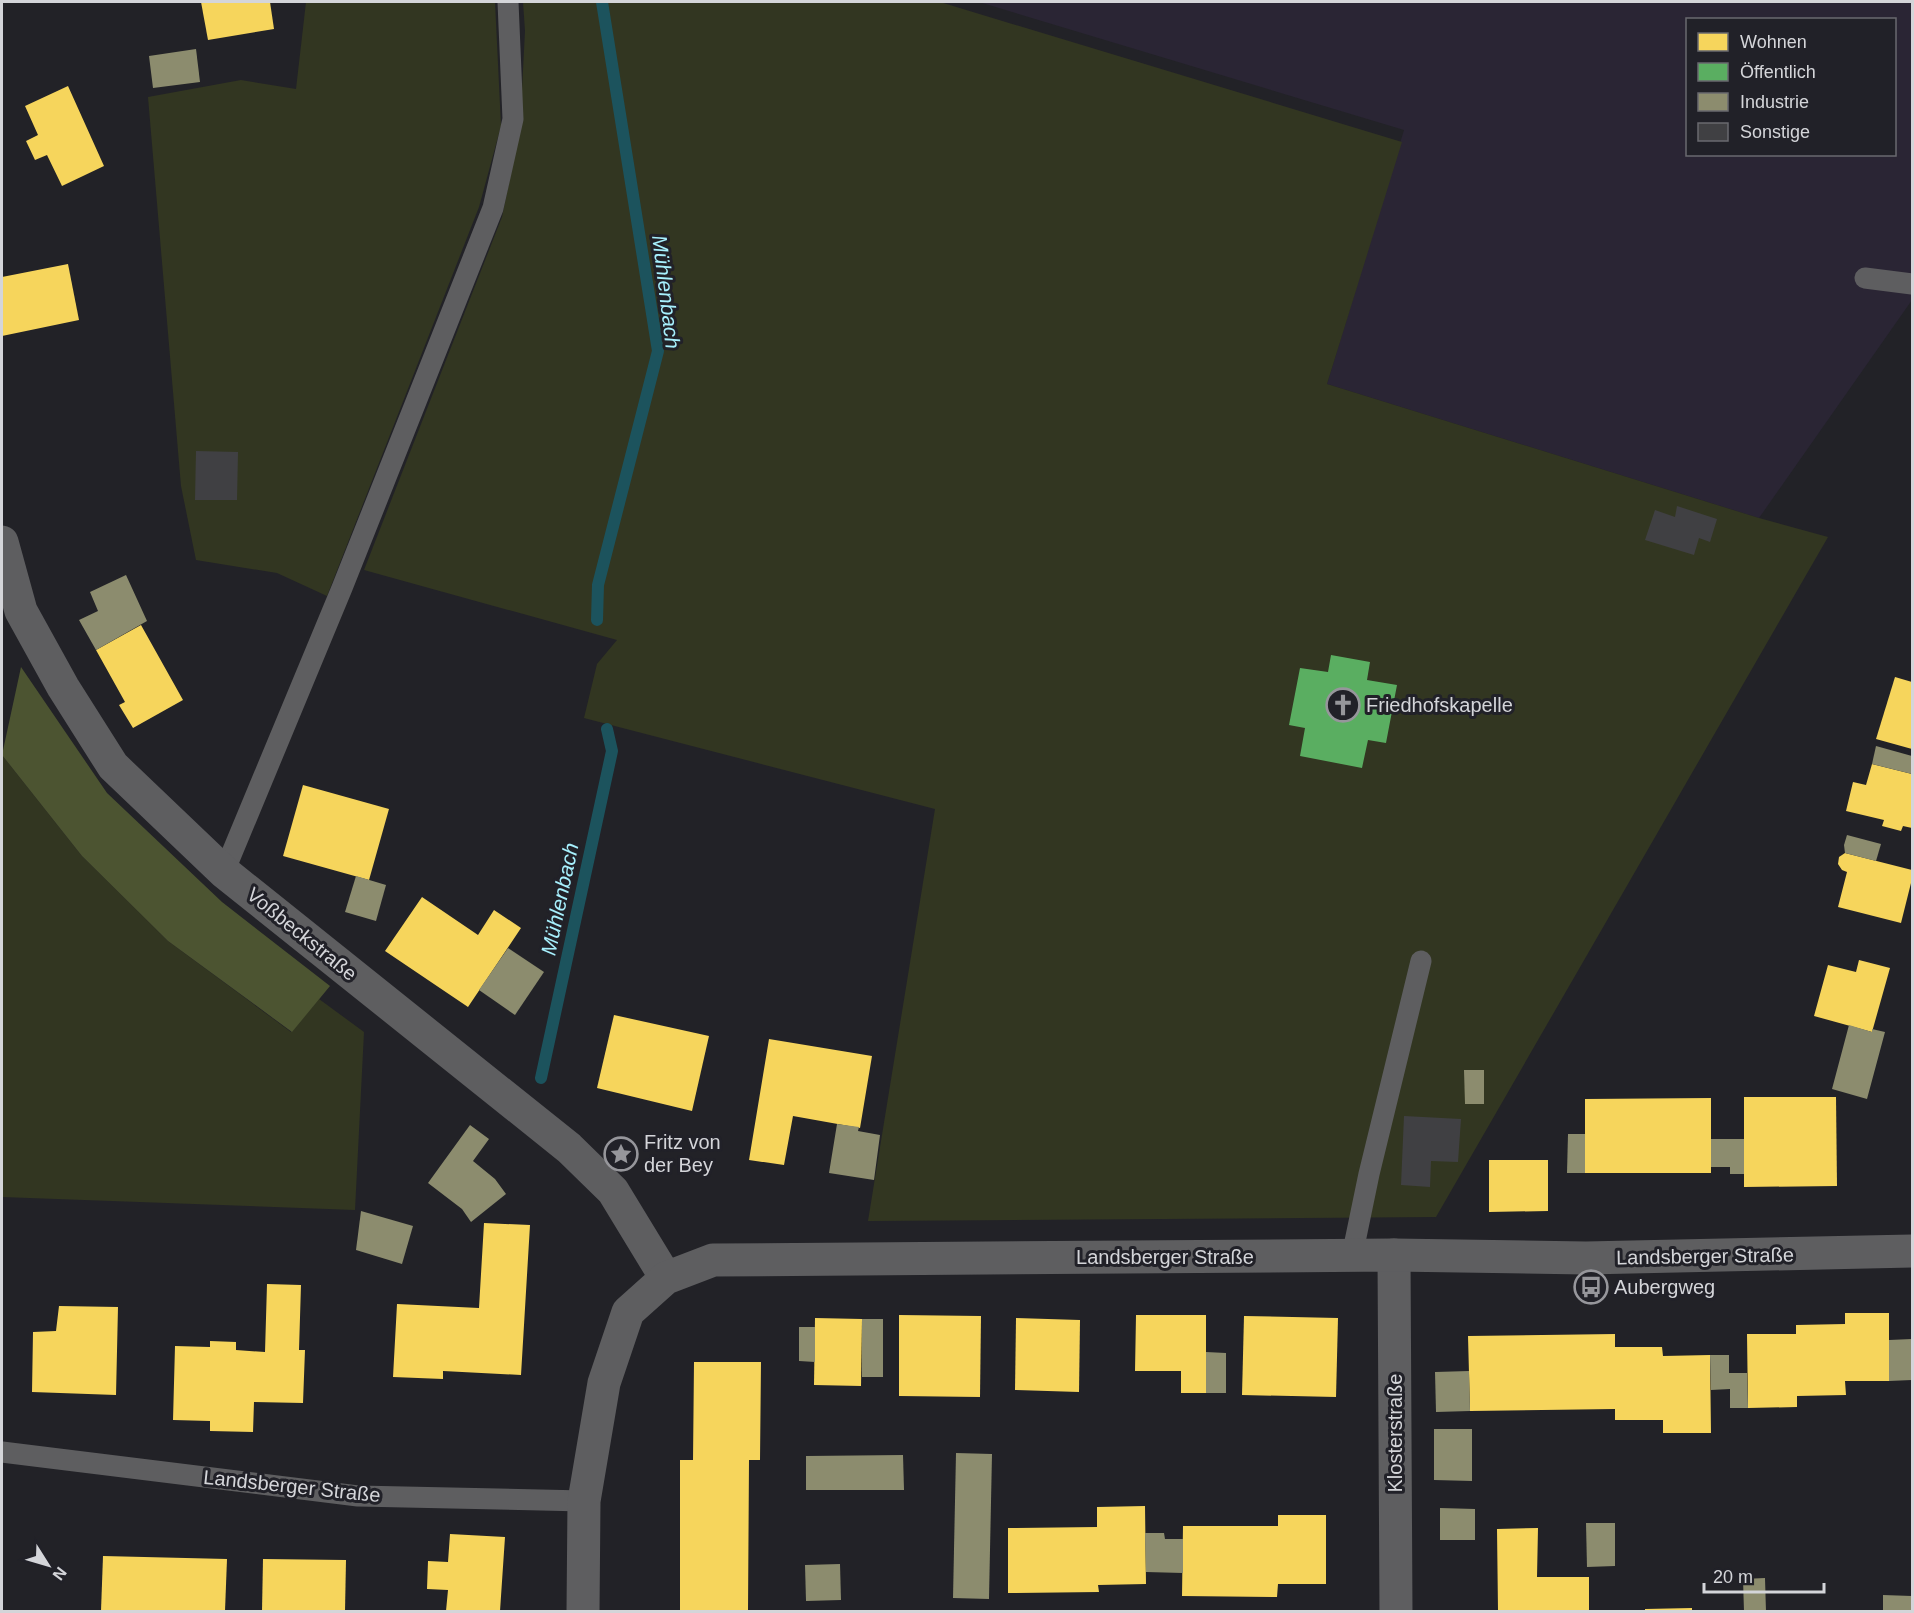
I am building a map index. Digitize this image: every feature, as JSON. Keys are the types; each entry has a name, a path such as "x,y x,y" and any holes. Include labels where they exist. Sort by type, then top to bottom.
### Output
{"street":[{"name":"Voßbeckstraße","path":"2,542 7,582 21,611 63,687 114,766 224,872 569,1148 613,1191 666,1278"},
{"name":"Landsberger Straße","path":"583,1611 584,1501 604,1383 628,1312 666,1278 713,1260 1394,1255 1586,1258 1912,1251"},
{"name":"Klosterstraße","path":"1394,1255 1396,1611"}],"lane":[{"path":"224,872 342,588 493,208 513,119 508,2"},
{"path":"1865,278 1912,284"},
{"path":"1352,1256 1369,1174 1421,961"},
{"name":"Landsberger Straße","path":"2,1452 358,1496 584,1501"}],"shaded area":[{"path":"979,2 1912,2 1912,300 1759,518 1327,384 1404,130"}],"green space":[{"path":"306,2 495,2 501,126 479,207 327,596 277,573 196,560 181,486 148,97 241,80 296,89"},
{"path":"523,2 940,2 1402,142 1327,384 1759,518 1828,537 1436,1217 868,1221 935,809 584,718 597,664 617,640 364,570 502,217 520,129 525,31"},
{"path":"21,667 107,793 222,902 330,986 292,1032 168,941 82,856 2,755"},
{"path":"2,755 82,856 168,941 291,1032 319,999 364,1032 355,1210 2,1197"}],"building: Wohnen":[{"path":"201,2 270,2 274,29 208,40"},
{"path":"68,86 104,166 62,186 47,155 35,160 26,141 38,135 25,106"},
{"path":"68,264 79,320 2,336 2,277"},
{"path":"141,625 183,700 133,728 119,705 125,702 96,650"},
{"path":"1895,677 1912,682 1912,749 1876,739"},
{"path":"1872,764 1912,774 1912,828 1903,826 1901,831 1882,826 1884,820 1846,811 1853,782 1866,785"},
{"path":"303,785 389,809 369,880 283,856"},
{"path":"1845,853 1912,870 1912,879 1901,923 1838,907 1847,872 1842,870 1838,864 1839,857"},
{"path":"422,897 478,935 494,910 521,928 468,1007 385,951"},
{"path":"1859,960 1890,968 1872,1032 1814,1016 1828,965 1856,972"},
{"path":"614,1015 709,1036 692,1111 597,1088"},
{"path":"769,1039 872,1056 860,1128 793,1116 784,1165 749,1160"},
{"path":"1744,1097 1836,1097 1837,1186 1744,1187"},
{"path":"1711,1098 1711,1173 1585,1173 1585,1099"},
{"path":"1489,1160 1548,1160 1548,1211 1489,1212"},
{"path":"484,1223 530,1225 521,1375 443,1371 443,1379 393,1377 397,1304 479,1308"},
{"path":"267,1284 301,1285 299,1350 305,1350 303,1403 254,1402 253,1432 210,1431 210,1421 173,1420 175,1346 210,1347 210,1341 236,1342 236,1350 265,1352"},
{"path":"59,1306 118,1307 116,1395 32,1392 33,1332 56,1331"},
{"path":"1845,1313 1889,1313 1889,1381 1845,1381 1846,1395 1797,1396 1797,1407 1748,1408 1747,1334 1796,1334 1796,1325 1845,1324"},
{"path":"899,1315 981,1316 980,1397 899,1396"},
{"path":"1136,1315 1206,1315 1206,1393 1181,1393 1181,1371 1135,1371"},
{"path":"1244,1316 1338,1318 1336,1397 1242,1395"},
{"path":"815,1318 862,1319 861,1386 814,1385"},
{"path":"1016,1318 1080,1320 1079,1392 1015,1390"},
{"path":"1615,1334 1615,1347 1662,1347 1663,1356 1710,1355 1711,1433 1663,1433 1663,1420 1615,1420 1615,1409 1470,1411 1468,1336"},
{"path":"694,1362 761,1362 760,1460 749,1460 748,1611 680,1611 680,1460 693,1460"},
{"path":"1145,1506 1146,1584 1098,1585 1099,1592 1008,1593 1008,1528 1097,1527 1097,1507"},
{"path":"1278,1515 1326,1515 1326,1584 1278,1584 1277,1597 1182,1596 1183,1526 1278,1526"},
{"path":"1538,1528 1537,1577 1589,1577 1589,1611 1498,1611 1497,1529"},
{"path":"450,1534 505,1537 500,1611 446,1611 448,1590 427,1589 428,1561 448,1562"},
{"path":"103,1556 227,1559 225,1611 101,1611"},
{"path":"263,1559 346,1560 345,1611 262,1611"},
{"path":"1692,1608 1692,1611 1645,1611 1645,1609"}],"building: Öffentlich":[{"name":"Friedhofskapelle","path":"1331,655 1370,662 1367,680 1397,685 1386,743 1368,740 1362,768 1300,756 1305,728 1289,725 1300,668 1328,672"}],"building: Industrie":[{"path":"196,49 200,82 153,88 149,56"},
{"path":"126,575 147,621 96,650 79,620 98,611 90,592"},
{"path":"1876,746 1912,756 1912,774 1872,764"},
{"path":"1847,835 1881,844 1876,861 1845,853 1844,845"},
{"path":"356,876 386,885 376,921 345,912"},
{"path":"508,948 544,972 515,1015 479,990"},
{"path":"1849,1025 1872,1032 1872,1029 1885,1032 1867,1099 1832,1089"},
{"path":"1464,1070 1484,1070 1484,1104 1465,1104"},
{"path":"837,1124 859,1127 858,1131 880,1135 874,1180 829,1173"},
{"path":"470,1125 489,1139 473,1161 495,1179 506,1194 471,1222 462,1209 428,1183"},
{"path":"1568,1134 1585,1134 1585,1173 1567,1173"},
{"path":"1711,1139 1744,1139 1744,1174 1730,1174 1730,1167 1711,1167"},
{"path":"361,1211 413,1226 402,1264 356,1250"},
{"path":"862,1319 883,1319 883,1377 862,1377"},
{"path":"799,1327 815,1327 815,1362 799,1361"},
{"path":"1912,1339 1912,1380 1889,1381 1889,1340"},
{"path":"1206,1352 1226,1353 1226,1393 1206,1393"},
{"path":"1710,1355 1729,1355 1729,1373 1747,1373 1748,1408 1730,1408 1730,1389 1711,1390"},
{"path":"1469,1371 1470,1411 1436,1412 1435,1372"},
{"path":"1434,1429 1472,1429 1472,1481 1434,1480"},
{"path":"956,1453 992,1454 989,1599 953,1598"},
{"path":"903,1455 904,1490 806,1490 806,1456"},
{"path":"1440,1508 1475,1509 1475,1540 1440,1540"},
{"path":"1586,1523 1615,1523 1615,1566 1587,1567"},
{"path":"1145,1533 1164,1533 1165,1539 1183,1539 1183,1573 1146,1572"},
{"path":"840,1564 841,1600 806,1601 805,1565"},
{"path":"1765,1578 1766,1612 1744,1612 1743,1579"},
{"path":"1883,1595 1912,1596 1912,1612 1883,1612"}],"building: Sonstige":[{"path":"196,451 238,452 237,500 195,500"},
{"path":"1677,506 1717,519 1710,542 1699,538 1694,555 1645,540 1655,510 1675,517"},
{"path":"1404,1116 1461,1119 1458,1162 1431,1161 1430,1187 1401,1185"}],"waterway":[{"name":"Mühlenbach","path":"597,620 598,585 658,351 602,2"},
{"name":"Mühlenbach","path":"541,1078 612,751 607,729"}],"place":[{"name":"Friedhofskapelle","path":"1343,705"},
{"name":"Fritz von der Bey","path":"621,1154"},
{"name":"Aubergweg","path":"1591,1287"}]}
